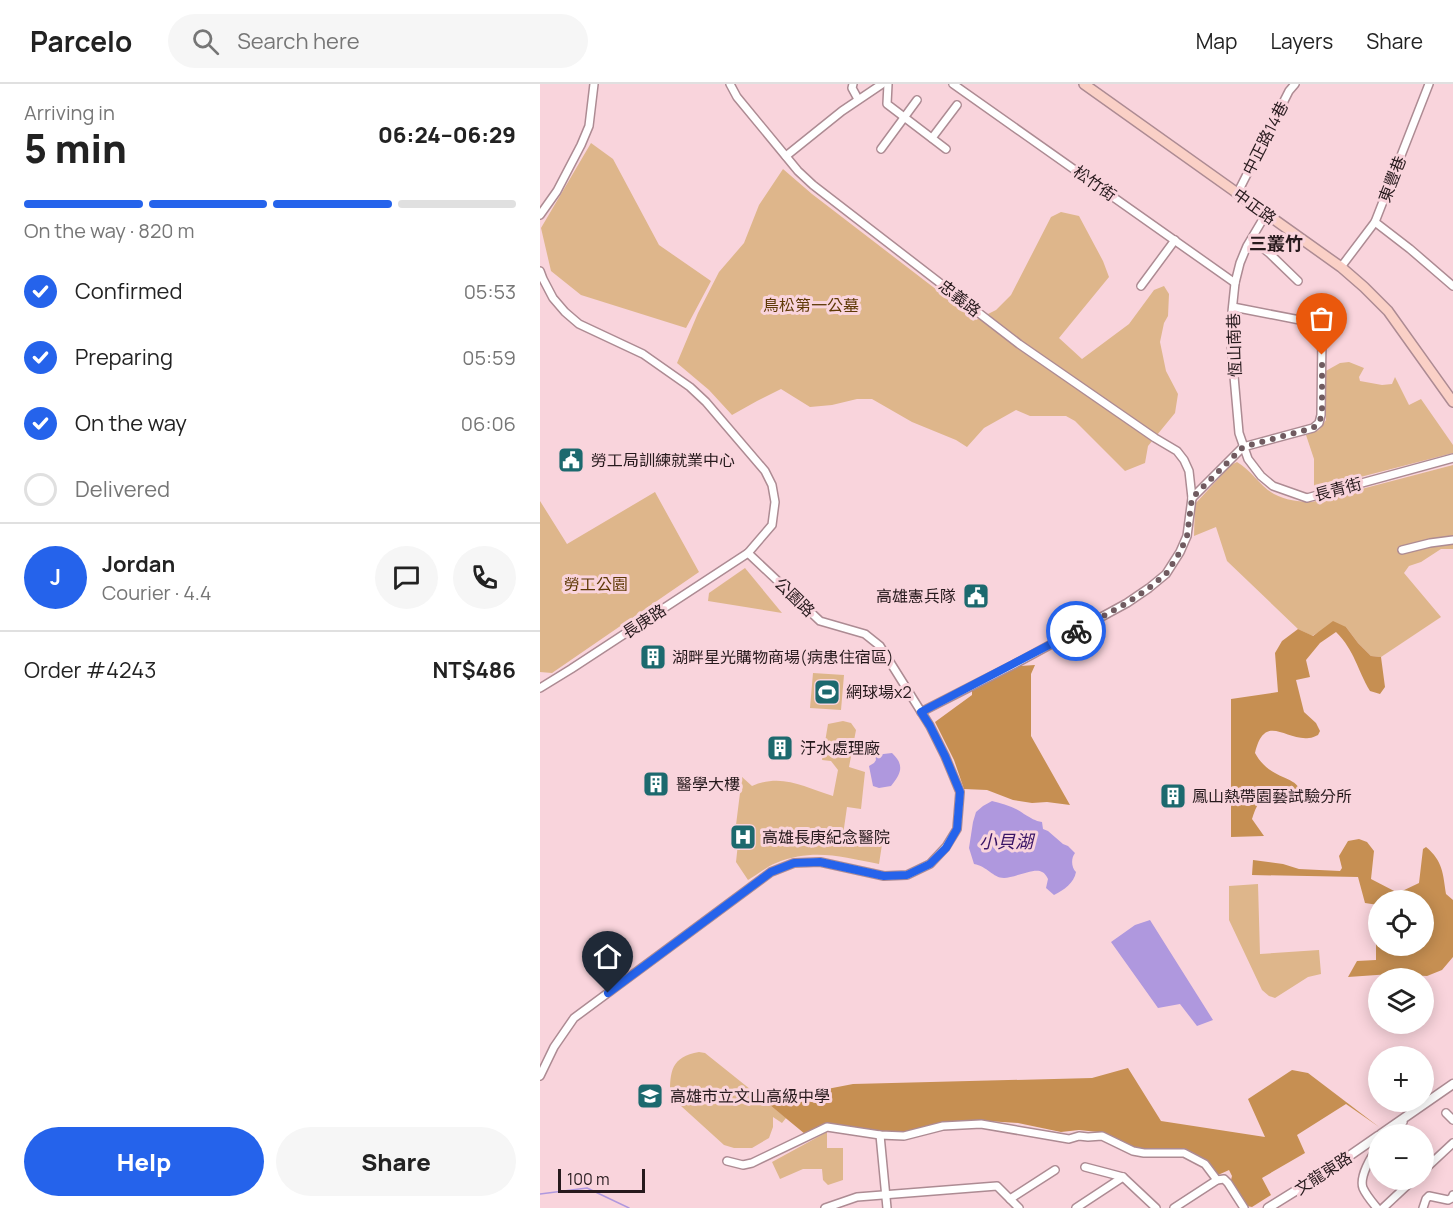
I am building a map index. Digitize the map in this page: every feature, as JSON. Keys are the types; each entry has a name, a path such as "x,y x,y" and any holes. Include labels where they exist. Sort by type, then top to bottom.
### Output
{"main road":[{"name":"中正路","path":"1084,84 1341,267 1388,311 1453,402"}],"street":[{"path":"540,215 557,191 589,126 594,84"},
{"name":"忠義路","path":"729,84 736,97 798,171 813,185 1019,344 1155,438 1178,451 1189,471 1192,498 1187,536 1166,574 1127,603 921,712"},
{"path":"853,84 852,87 858,99"},
{"path":"786,156 858,99 882,84"},
{"path":"888,84 887,104 946,149"},
{"name":"松竹街","path":"953,84 1235,283"},
{"name":"中正路14巷","path":"1237,194 1294,84"},
{"name":"東豐巷","path":"1341,267 1375,222 1429,84"},
{"path":"881,148 917,100"},
{"path":"932,138 957,105"},
{"name":"恆山南巷","path":"1243,447 1239,434 1230,331 1235,283 1240,263 1266,214"},
{"path":"1375,222 1453,286"},
{"path":"1252,239 1298,280"},
{"path":"1141,286 1175,240"},
{"path":"540,271 553,298 565,312 590,330 643,354 690,387 706,402 765,471 772,485 775,502 772,525 748,553"},
{"path":"1192,498 1243,447 1313,428 1319,423 1322,414 1322,335 1315,326 1305,321 1233,307"},
{"name":"長青街","path":"1243,447 1248,459 1261,476 1273,486 1307,498 1453,458"},
{"path":"1402,550 1453,540"},
{"name":"長庚路","path":"540,688 748,553"},
{"name":"公園路","path":"540,1076 554,1047 574,1018 771,872 794,863 820,862 884,876 907,875 930,864 946,848 957,829 960,792 945,756 930,726 880,646 865,634 820,621 748,553"},
{"name":"文龍東路","path":"1396,1124 1453,1084"},
{"path":"1446,1113 1453,1120"},
{"path":"1401,1124 1411,1114"},
{"path":"727,1161 743,1165 752,1162 827,1126 880,1135 904,1136 944,1126 981,1124 1069,1139 1079,1136 1102,1136 1133,1151 1144,1153 1184,1153 1205,1164 1217,1180"},
{"path":"880,1135 886,1208"},
{"name":"文龍東路","path":"1268,1208 1368,1143"},
{"path":"1434,1161 1453,1143"},
{"path":"1368,1165 1362,1181 1363,1188 1377,1208"},
{"path":"1085,1167 1123,1177 1156,1208"},
{"path":"1010,1199 1055,1170"},
{"path":"1076,1208 1123,1177"},
{"path":"1174,1208 1217,1180 1224,1179 1244,1208"},
{"path":"825,1208 856,1197 997,1186 1019,1208"},
{"path":"1383,1208 1402,1190"},
{"path":"1423,1208 1429,1196 1450,1200 1453,1195"}],"green space":[{"path":"591,143 613,159 659,245 711,281 686,328 581,295 551,271 541,228"},
{"name":"鳥松第一公墓","path":"783,169 812,194 976,320 996,310 1011,295 1051,217 1061,212 1079,216 1109,277 1059,338 1082,359 1129,324 1154,290 1164,286 1169,294 1168,316 1160,342 1166,371 1178,394 1175,413 1148,446 1145,463 1125,471 1075,421 1066,416 1030,416 1016,410 984,428 967,447 956,440 912,422 872,399 857,399 810,407 781,389 732,415 709,390 677,363 698,313 719,272 744,243 759,205"},
{"path":"1349,362 1364,368 1359,377 1360,381 1382,385 1392,384 1395,377 1409,405 1421,399 1453,445 1453,453 1314,489 1314,459 1306,435 1319,430 1326,420 1324,372 1340,363"},
{"path":"1237,462 1274,494 1302,502 1312,502 1453,465 1453,549 1441,549 1421,562 1409,566 1404,573 1441,617 1381,657 1371,656 1346,627 1319,632 1312,636 1298,629 1227,561 1216,527 1194,536 1195,504 1231,465"},
{"name":"勞工公園","path":"655,492 699,572 552,673 540,672 540,501 567,544"},
{"path":"745,568 782,613 708,601 709,593"},
{"name":"網球場x2","path":"813,673 844,675 841,710 810,708"},
{"path":"843,721 851,723 856,730 849,767 865,772 861,809 847,807 843,835 883,838 879,864 828,855 803,856 776,863 748,880 736,862 739,834 735,833 742,777 752,786 763,782 783,781 803,785 833,796 838,770 831,761 822,760 828,724"},
{"path":"1258,884 1260,954 1319,950 1321,974 1308,977 1275,998 1262,990 1229,920 1229,886"},
{"path":"699,1052 705,1053 786,1118 782,1123 773,1117 773,1127 769,1138 752,1148 734,1148 724,1145 670,1096 674,1066 683,1057"},
{"path":"827,1132 827,1148 843,1148 843,1180 828,1185 823,1180 822,1169 803,1169 780,1179 772,1162"}],"shaded area":[{"path":"1333,621 1346,627 1371,656 1381,657 1385,687 1380,694 1370,691 1352,653 1336,632 1320,643 1306,660 1310,677 1296,680 1304,712 1316,723 1320,731 1318,735 1300,738 1270,731 1264,734 1259,741 1255,753 1269,769 1296,784 1301,797 1295,801 1276,790 1260,801 1252,819 1264,836 1231,837 1231,699 1278,692 1275,653 1282,641 1298,629 1313,636"},
{"path":"1035,665 1031,674 1031,736 1070,805 1032,803 1013,800 987,790 964,789 954,760 935,722 972,695 972,691 1020,666"},
{"path":"1359,839 1367,842 1374,851 1371,879 1392,890 1368,890 1368,903 1365,903 1358,877 1252,875 1253,860 1283,864 1299,869 1340,871 1342,868 1339,856 1348,841"},
{"path":"1426,847 1436,857 1441,868 1446,894 1453,900 1453,957 1442,970 1434,973 1434,968 1368,968 1368,976 1348,977 1357,961 1376,960 1376,956 1434,956 1434,890 1404,890 1419,883 1423,849"},
{"path":"1128,1068 1161,1121 1265,1137 1248,1099 1292,1070 1308,1073 1375,1124 1346,1104 1297,1135 1305,1153 1262,1178 1271,1195 1252,1207 1247,1206 1231,1180 1229,1170 1218,1175 1207,1162 1186,1151 1135,1148 1098,1132 1079,1130 1061,1132 1018,1123 971,1120 889,1134 828,1124 805,1134 765,1101 853,1084 1092,1078"}],"water":[{"path":"892,753 900,766 897,777 891,786 879,788 873,786 869,766 876,760 875,755"},
{"name":"小貝湖","path":"992,801 1004,804 1042,822 1043,829 1075,853 1072,862 1076,872 1068,886 1054,895 1046,888 1048,879 1042,872 1035,871 1004,878 974,864 969,848 973,822 976,812"},
{"path":"1150,920 1213,1020 1197,1026 1180,1004 1158,1008 1111,942 1135,925"}],"waterway":[{"path":"540,1194 587,1188 629,1208"}],"way so far":[{"path":"1076,631 1127,603 1166,574 1187,536 1192,498 1243,447 1313,428 1319,423 1322,414 1322,355"}],"place":[{"name":"勞工局訓練就業中心","path":"571,460"},
{"name":"高雄憲兵隊","path":"976,596"},
{"name":"湖畔星光購物商場(病患住宿區)","path":"653,657"},
{"name":"網球場x2","path":"827,692"},
{"name":"汙水處理廠","path":"780,748"},
{"name":"醫學大樓","path":"656,784"},
{"name":"鳳山熱帶園藝試驗分所","path":"1173,796"},
{"name":"高雄長庚紀念醫院","path":"743,837"},
{"name":"高雄市立文山高級中學","path":"650,1096"}],"district":[{"name":"三叢竹","path":"1276,244"}],"route":[{"path":"608,993 771,872 794,863 820,862 884,876 907,875 930,864 946,848 957,829 960,792 945,756 921,712 1076,631"}]}
